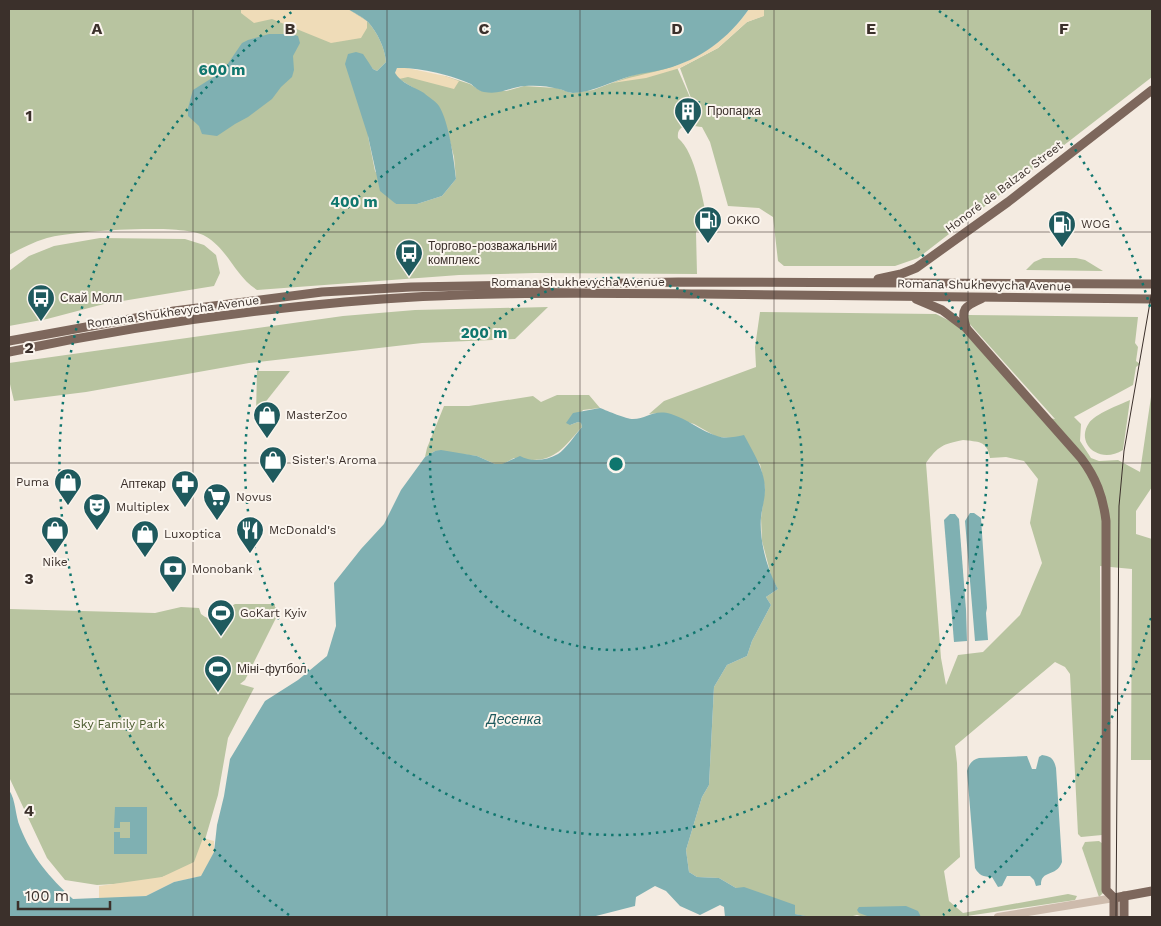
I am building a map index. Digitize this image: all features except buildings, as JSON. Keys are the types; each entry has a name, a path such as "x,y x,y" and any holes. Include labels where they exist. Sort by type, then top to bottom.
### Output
{"main road":[{"name":"Honoré de Balzac Street","path":"861,283 901,274 916,268 1008,202 1152,90"},
{"name":"Romana Shukhevycha Avenue","path":"9,341 174,311 306,294 354,290 455,285 564,283 1152,284"},
{"name":"Romana Shukhevycha Avenue","path":"9,352 138,328 192,321 345,302 455,296 568,293 1152,299"},
{"path":"909,297 943,310 966,328 1081,458 1092,472 1103,499 1106,529 1106,890 1114,898 1114,917"},
{"path":"966,328 963,318 964,309 967,305 984,297"},
{"path":"1114,898 1152,891"},
{"path":"1124,896 1124,917"}],"street":[{"path":"998,917 1114,898"}],"green space":[{"path":"9,9 348,9 368,22 377,35 384,51 386,62 377,71 369,64 368,136 375,171 396,204 417,204 442,196 456,179 454,157 447,130 425,95 399,79 395,73 445,76 470,84 481,91 506,91 524,86 557,88 571,93 593,90 633,75 676,65 695,109 680,68 718,48 747,22 763,16 764,9 1152,9 1152,77 918,258 895,266 784,266 778,261 773,217 759,208 728,206 710,142 702,127 686,126 679,130 678,138 684,145 694,165 708,222 696,232 697,274 535,273 459,275 257,290 249,284 220,248 205,236 193,232 153,229 60,235 28,245 9,255"},
{"path":"100,238 185,239 204,245 216,255 220,273 214,286 104,304 47,319 9,326 9,271 29,256 54,246"},
{"path":"1043,258 1076,258 1085,260 1103,271 1026,270 1034,262"},
{"path":"548,307 515,339 422,343 249,363 86,392 14,401 9,380 9,363 343,316 415,310"},
{"path":"760,312 936,314 952,322 962,330 1042,417 1055,419 968,322 968,315 1138,317 1135,343 1138,347 1136,361 1140,364 1136,367 1133,385 1074,417 1081,424 1080,441 1091,458 1099,461 1118,460 1140,472 1152,390 1152,487 1136,511 1136,534 1152,539 1152,760 1131,760 1132,569 1100,566 1102,835 1081,837 1078,834 1070,674 1065,667 1055,662 955,746 960,857 944,871 949,901 963,913 1068,894 1077,896 1075,900 960,917 864,917 857,915 849,917 806,917 736,888 719,878 697,877 689,872 686,850 702,797 709,785 714,687 727,665 747,656 752,641 771,605 766,597 778,589 772,579 762,541 761,518 765,488 760,464 732,438 717,437 694,424 658,413 649,414 664,401 756,367 755,347","holes":["963,440 981,443 987,448 990,458 1006,457 1024,461 1038,479 1030,523 1042,563 1020,615 983,652 958,655 946,685 941,658 926,463 941,447"]},
{"path":"257,371 290,371 256,414"},
{"path":"557,395 589,395 600,408 583,410 570,425 578,422 581,423 582,427 554,455 537,460 514,458 503,464 495,464 477,456 435,451 425,457 444,406 469,406 533,396 541,402"},
{"path":"1130,400 1123,450 1106,455 1092,450 1085,438 1085,431 1089,423 1102,413"},
{"name":"Sky Family Park","path":"235,604 275,604 275,607 280,610 245,680 240,684 254,688 228,738 218,795 198,864 149,882 97,885 65,880 47,858 9,777 9,609 155,613 181,607 199,608 201,614 207,618 216,619"},
{"path":"1099,841 1103,844 1103,893 1099,897 1082,848 1085,842"}],"sand":[{"path":"241,9 348,9 367,21 367,28 361,38 331,43 272,19 254,23 241,13"},
{"path":"749,9 764,9 764,16 747,22 718,48 680,68 646,78 612,83 678,65 702,53 723,38"},
{"path":"403,67 459,81 454,89 408,77 399,79 395,73 397,68"},
{"path":"203,838 214,841 214,852 202,876 174,882 146,896 99,899 99,886 162,877 194,862"}],"water":[{"path":"348,9 749,9 723,38 702,54 690,60 665,69 631,76 581,92 571,93 551,87 533,86 490,93 478,90 471,84 445,75 424,70 397,68 395,73 401,80 436,102 443,113 456,179 442,196 417,204 396,204 380,191 368,136 345,64 348,54 356,52 363,54 373,69 377,71 386,62 384,51 377,35 368,22"},
{"path":"269,34 291,34 298,36 300,43 293,56 294,70 292,77 272,99 248,117 217,136 202,134 199,126 188,116 188,108 193,90 225,68 242,43"},
{"name":"Десенка","path":"600,408 633,419 655,413 671,414 720,437 744,435 761,468 765,490 761,517 763,545 770,573 778,589 766,597 771,605 752,641 747,656 727,665 714,687 709,785 702,797 686,850 689,872 697,877 719,878 736,888 744,887 795,905 795,914 806,917 725,917 724,907 720,905 700,915 680,906 666,891 655,886 636,897 635,906 592,917 9,917 9,790 13,798 20,827 30,848 56,883 73,899 146,896 174,882 201,876 214,852 217,825 230,759 265,701 298,680 327,656 336,626 334,583 384,524 401,490 425,457 441,450 477,456 495,464 502,464 520,456 534,460 549,458 561,452 582,427 581,423 578,422 570,425 566,423 573,413"},
{"path":"970,513 974,513 981,518 988,640 975,641 965,521"},
{"path":"950,514 955,514 959,519 967,641 954,642 944,520"},
{"path":"1042,755 1052,758 1056,768 1062,862 1056,870 1043,877 1041,885 1036,886 1030,876 1007,876 1002,886 998,887 992,877 982,875 975,868 967,771 970,764 979,758 1027,756 1032,769 1036,769 1039,757"},
{"path":"115,807 147,807 147,854 114,854 114,832 120,832 120,838 130,838 130,822 120,822 120,828 114,828"},
{"path":"906,906 918,911 921,917 870,917 859,913 857,910 859,907"}],"tram line":[{"path":"1116,917 1119,506 1124,451 1152,291"}],"place":[{"name":"Пропарка","path":"688,135"},
{"name":"OKKO","path":"708,244"},
{"name":"WOG","path":"1062,248"},
{"name":"Торгово-розважальний комплекс","path":"409,277"},
{"name":"Скай Молл","path":"41,322"},
{"name":"MasterZoo","path":"267,439"},
{"name":"Sister's Aroma","path":"273,484"},
{"name":"Puma","path":"68,506"},
{"name":"Аптекар","path":"185,508"},
{"name":"Novus","path":"217,521"},
{"name":"Multiplex","path":"97,531"},
{"name":"Nike","path":"55,554"},
{"name":"McDonald's","path":"250,554"},
{"name":"Luxoptica","path":"145,558"},
{"name":"Monobank","path":"173,593"},
{"name":"GoKart Kyiv","path":"221,637"},
{"name":"Міні-футбол","path":"218,693"}]}
